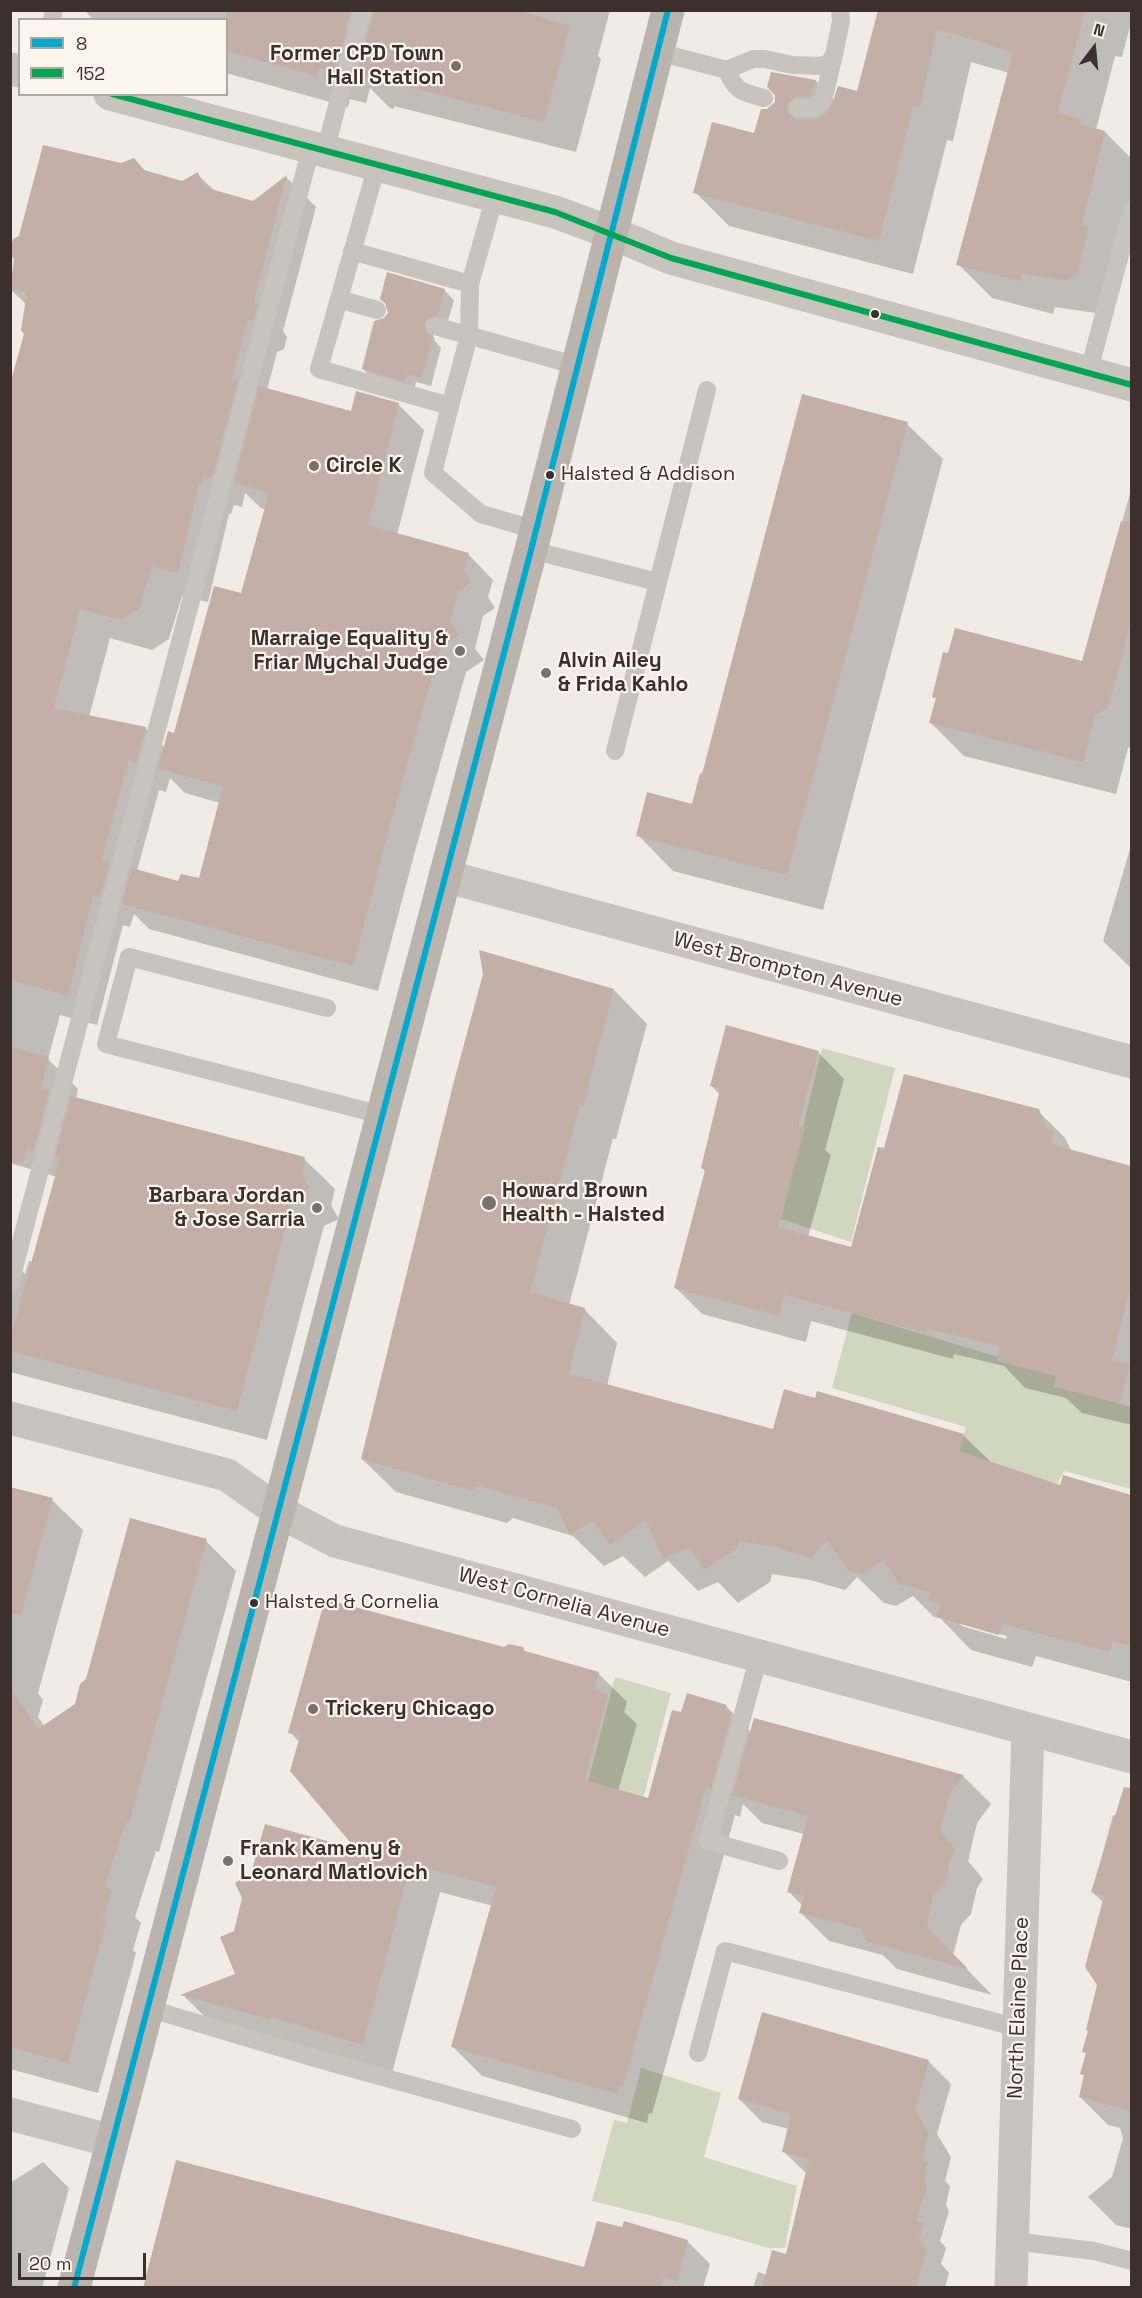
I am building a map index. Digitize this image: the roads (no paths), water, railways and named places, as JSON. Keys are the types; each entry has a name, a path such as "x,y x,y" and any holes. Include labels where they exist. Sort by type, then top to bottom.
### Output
{"main road":[{"path":"74,2288 533,540 668,10"}],"street":[{"path":"117,96 555,212 671,258 1131,385"},
{"name":"West Brompton Avenue","path":"445,876 1131,1062"},
{"name":"West Cornelia Avenue","path":"10,1418 227,1475 278,1511 335,1541 1131,1757"},
{"name":"North Elaine Place","path":"1011,2288 1028,1729"},
{"path":"10,2114 112,2141"}],"lane":[{"path":"10,1283 318,150 363,10"},
{"path":"797,108 815,108 821,102 842,21 840,10"},
{"path":"658,52 727,70 753,59 765,59 792,65 821,66 829,63 834,55"},
{"path":"727,70 735,87 742,92 764,98"},
{"path":"376,165 319,369 450,406"},
{"path":"495,196 470,284 469,336 433,473 481,514 533,540 658,582"},
{"path":"1088,374 1131,210"},
{"path":"352,251 470,284"},
{"path":"339,299 377,310"},
{"path":"435,326 578,366"},
{"path":"615,751 707,390"},
{"path":"327,1008 129,957 106,1044 382,1115"},
{"path":"759,1656 708,1841 779,1861"},
{"path":"698,2053 725,1952 1019,2028"},
{"path":"147,2008 282,2049 572,2129"},
{"path":"1013,2241 1094,2251 1131,2261"}],"place":[{"name":"Former CPD Town Hall Station","path":"456,66"},
{"name":"Circle K","path":"314,466"},
{"name":"Halsted & Addison","path":"550,475"},
{"name":"Marraige Equality & Friar Mychal Judge","path":"460,651"},
{"name":"Alvin Ailey & Frida Kahlo","path":"546,673"},
{"name":"Howard Brown Health - Halsted","path":"489,1203"},
{"name":"Barbara Jordan & Jose Sarria","path":"317,1208"},
{"name":"Halsted & Cornelia","path":"254,1603"},
{"name":"Trickery Chicago","path":"313,1709"},
{"name":"Frank Kameny & Leonard Matlovich","path":"228,1861"}]}
